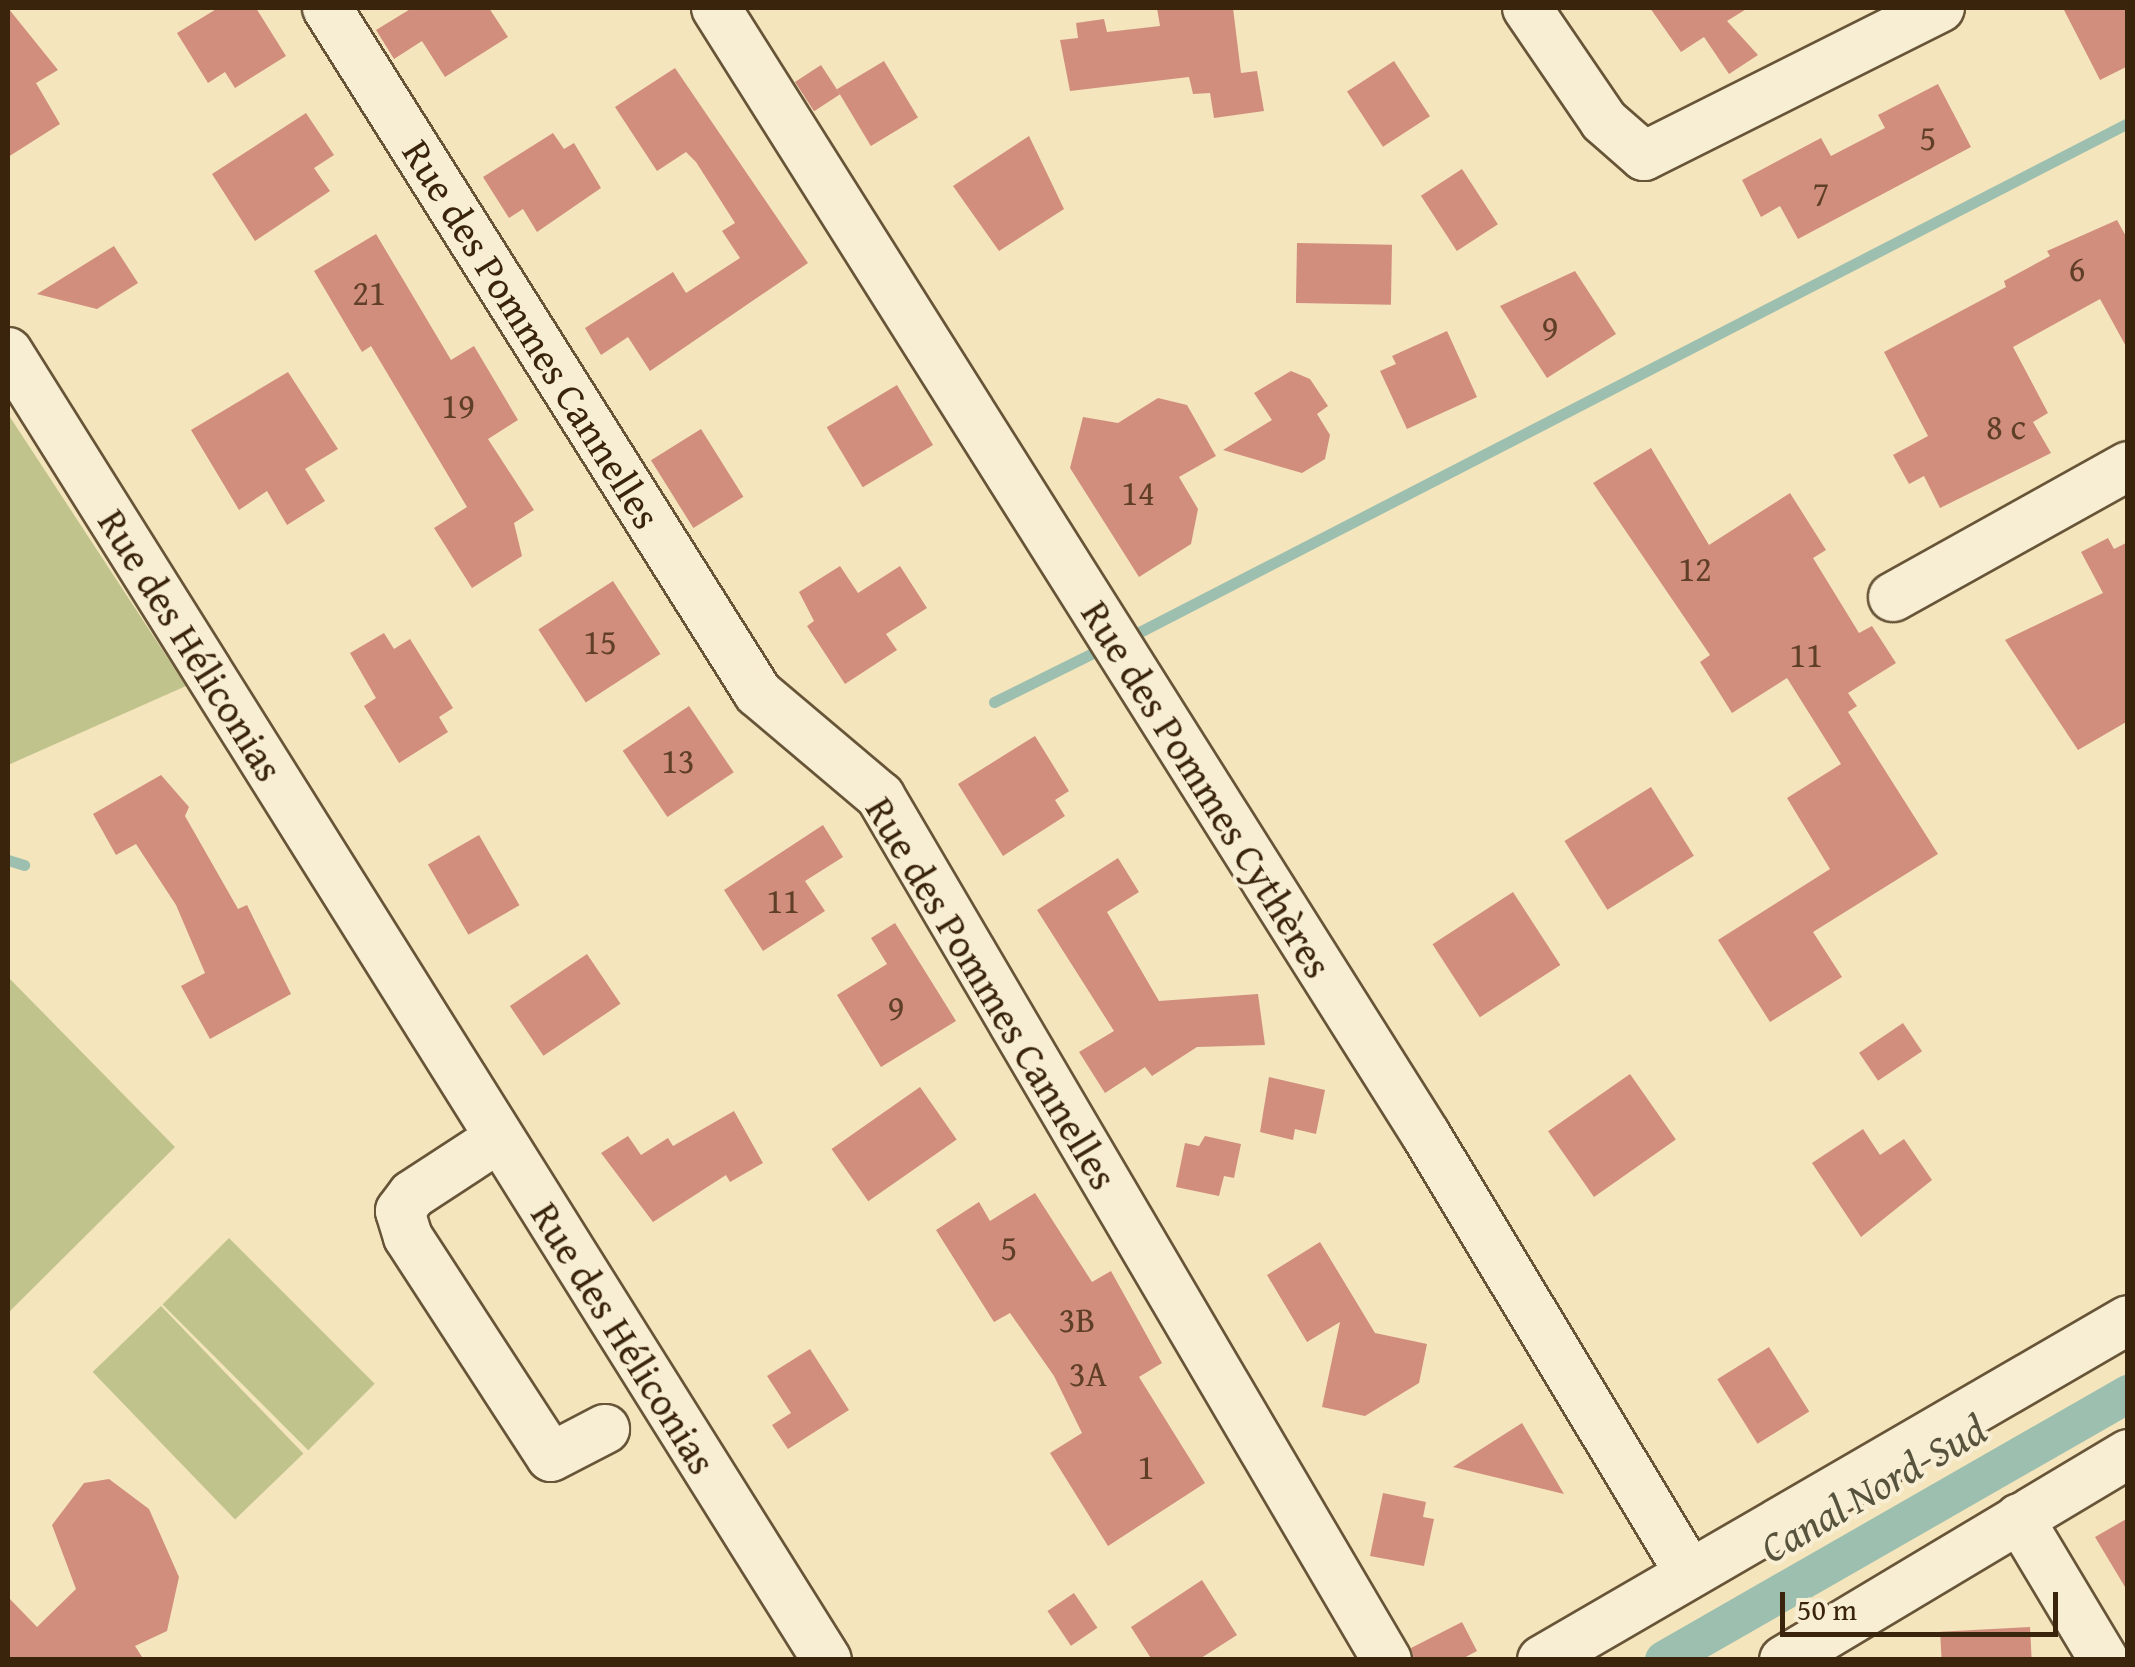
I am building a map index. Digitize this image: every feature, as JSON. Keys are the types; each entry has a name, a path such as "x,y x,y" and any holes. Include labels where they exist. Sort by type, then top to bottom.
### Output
{"street":[{"name":"Rue des Pommes Cannelles","path":"327,8 758,693 880,796 1386,1660"},
{"name":"Rue des Pommes Cythères","path":"716,8 1426,1135 1690,1574"},
{"path":"1527,8 1604,122 1644,156 1940,8"},
{"name":"Rue des Héliconias","path":"8,352 828,1660"},
{"path":"1893,597 2128,466"},
{"path":"499,1138 412,1195 400,1211 408,1236 551,1457 605,1429"},
{"path":"1542,1660 2128,1320"},
{"path":"1784,1660 2128,1454"},
{"path":"2018,1518 2104,1660"}],"green space":[{"path":"8,414 186,686 8,765"},
{"path":"8,977 175,1147 8,1313"},
{"path":"229,1238 375,1384 308,1450 163,1304"},
{"path":"161,1306 303,1453 235,1519 93,1372"}],"building":[{"path":"8,8 58,70 36,83 60,124 8,157"},
{"path":"218,8 256,8 286,56 235,88 225,72 208,83 177,33"},
{"path":"412,8 489,8 508,37 445,77 422,41 394,59 376,30"},
{"path":"1157,8 1233,8 1241,73 1257,71 1264,111 1214,118 1210,93 1193,94 1189,77 1070,91 1060,40 1078,38 1076,23 1104,19 1107,32 1160,26"},
{"path":"1650,8 1748,8 1727,21 1758,55 1729,74 1704,37 1681,52"},
{"path":"2063,8 2128,8 2128,66 2100,80"},
{"path":"884,61 918,118 871,146 837,89"},
{"path":"1394,61 1430,116 1383,147 1347,91"},
{"path":"821,65 840,94 814,111 795,82"},
{"path":"675,68 808,263 650,371 628,337 601,355 585,328 673,272 686,293 740,258 722,231 735,223 696,162 686,152 657,171 615,107"},
{"path":"1938,84 1971,147 1798,239 1780,206 1761,217 1742,180 1821,138 1831,156 1885,128 1878,115"},
{"path":"306,113 334,155 314,168 330,191 255,241 212,174"},
{"path":"553,133 564,149 574,143 601,188 537,232 523,209 509,218 483,177"},
{"path":"1029,136 1064,209 999,251 953,186"},
{"path":"1462,169 1498,224 1457,251 1421,196"},
{"path":"2117,220 2128,240 2128,350 2100,299 2013,347 2048,413 2033,422 2051,453 1940,508 1924,476 1909,484 1893,455 1928,436 1884,352 2006,287 2004,281 2050,256 2047,251"},
{"path":"376,234 451,360 474,346 518,420 488,439 534,510 514,523 522,556 472,588 434,528 467,507 371,346 362,352 314,271"},
{"path":"1297,243 1392,245 1391,305 1296,303"},
{"path":"114,246 138,283 97,309 37,294"},
{"path":"1575,271 1616,334 1547,378 1500,306"},
{"path":"1447,331 1477,397 1407,429 1380,371 1396,364 1392,356"},
{"path":"1291,371 1310,379 1328,406 1317,414 1330,435 1325,459 1302,473 1223,450 1272,420 1254,393"},
{"path":"288,372 338,449 305,469 325,501 287,525 267,491 239,510 191,430"},
{"path":"897,385 933,445 863,487 827,427"},
{"path":"1158,398 1187,405 1216,456 1179,477 1198,509 1191,544 1139,577 1070,468 1083,417 1118,423"},
{"path":"701,429 743,497 693,528 651,460"},
{"path":"1651,448 1709,545 1790,493 1826,550 1813,558 1859,633 1872,626 1896,663 1848,693 1857,706 1848,712 1938,854 1813,932 1842,977 1770,1022 1718,940 1830,869 1787,798 1841,764 1787,678 1732,713 1700,662 1710,655 1593,483"},
{"path":"2108,538 2114,549 2128,542 2128,721 2078,750 2005,640 2103,593 2081,552"},
{"path":"840,566 858,593 900,566 927,608 886,634 897,650 845,684 807,626 814,621 799,592"},
{"path":"613,581 660,654 586,702 538,629"},
{"path":"384,633 394,649 410,639 453,708 439,717 448,732 399,763 364,706 376,698 350,653"},
{"path":"689,706 734,772 667,817 623,751"},
{"path":"1035,736 1069,791 1055,800 1065,816 1003,856 958,784"},
{"path":"161,775 189,807 185,816 238,909 247,905 291,994 210,1039 181,986 205,973 176,905 136,844 116,855 93,814"},
{"path":"1651,787 1694,856 1607,910 1564,841"},
{"path":"823,825 843,857 805,881 825,911 763,951 724,890"},
{"path":"479,835 520,905 468,935 428,864"},
{"path":"1118,858 1139,892 1107,912 1159,1001 1258,994 1265,1045 1197,1047 1152,1076 1145,1067 1105,1093 1079,1052 1114,1031 1037,910"},
{"path":"1513,892 1560,965 1480,1017 1432,944"},
{"path":"895,923 956,1021 881,1067 837,995 887,964 871,938"},
{"path":"587,954 621,1004 543,1056 510,1006"},
{"path":"1903,1023 1922,1051 1878,1081 1859,1053"},
{"path":"1630,1074 1676,1140 1594,1197 1548,1131"},
{"path":"1269,1077 1325,1090 1316,1134 1295,1129 1293,1140 1260,1132"},
{"path":"920,1087 957,1139 868,1201 832,1149"},
{"path":"734,1111 763,1163 730,1182 726,1175 653,1222 601,1153 628,1136 641,1155 668,1138 673,1146"},
{"path":"1863,1129 1880,1155 1904,1139 1932,1180 1861,1237 1812,1163"},
{"path":"1205,1136 1241,1144 1234,1178 1224,1176 1219,1196 1176,1187 1185,1143 1199,1146"},
{"path":"1035,1193 1092,1282 1111,1271 1162,1363 1139,1377 1205,1483 1108,1546 1050,1453 1082,1433 1054,1376 1010,1313 994,1322 936,1230 979,1202 990,1221"},
{"path":"1320,1242 1375,1333 1427,1344 1419,1383 1365,1416 1322,1407 1340,1322 1307,1342 1267,1275"},
{"path":"1769,1347 1809,1411 1758,1444 1717,1379"},
{"path":"810,1349 849,1410 788,1449 772,1425 791,1413 767,1376"},
{"path":"1522,1423 1564,1494 1453,1467"},
{"path":"109,1479 149,1509 179,1577 167,1631 135,1646 144,1660 8,1660 8,1597 37,1627 76,1589 52,1525 84,1483"},
{"path":"1383,1493 1426,1502 1423,1517 1434,1519 1424,1566 1370,1556"},
{"path":"2128,1518 2128,1592 2095,1537"},
{"path":"1202,1580 1237,1635 1198,1660 1152,1660 1131,1627"},
{"path":"1074,1593 1097,1628 1071,1646 1047,1611"},
{"path":"1462,1622 1477,1651 1460,1660 1414,1660 1411,1648"},
{"path":"2030,1627 2032,1660 1942,1660 1940,1632"}],"waterway":[{"path":"1124,640 2128,123"},
{"path":"994,702 1107,646"},
{"path":"8,860 24,865"},
{"name":"Canal Nord-Sud","path":"1664,1660 2128,1394"}]}
